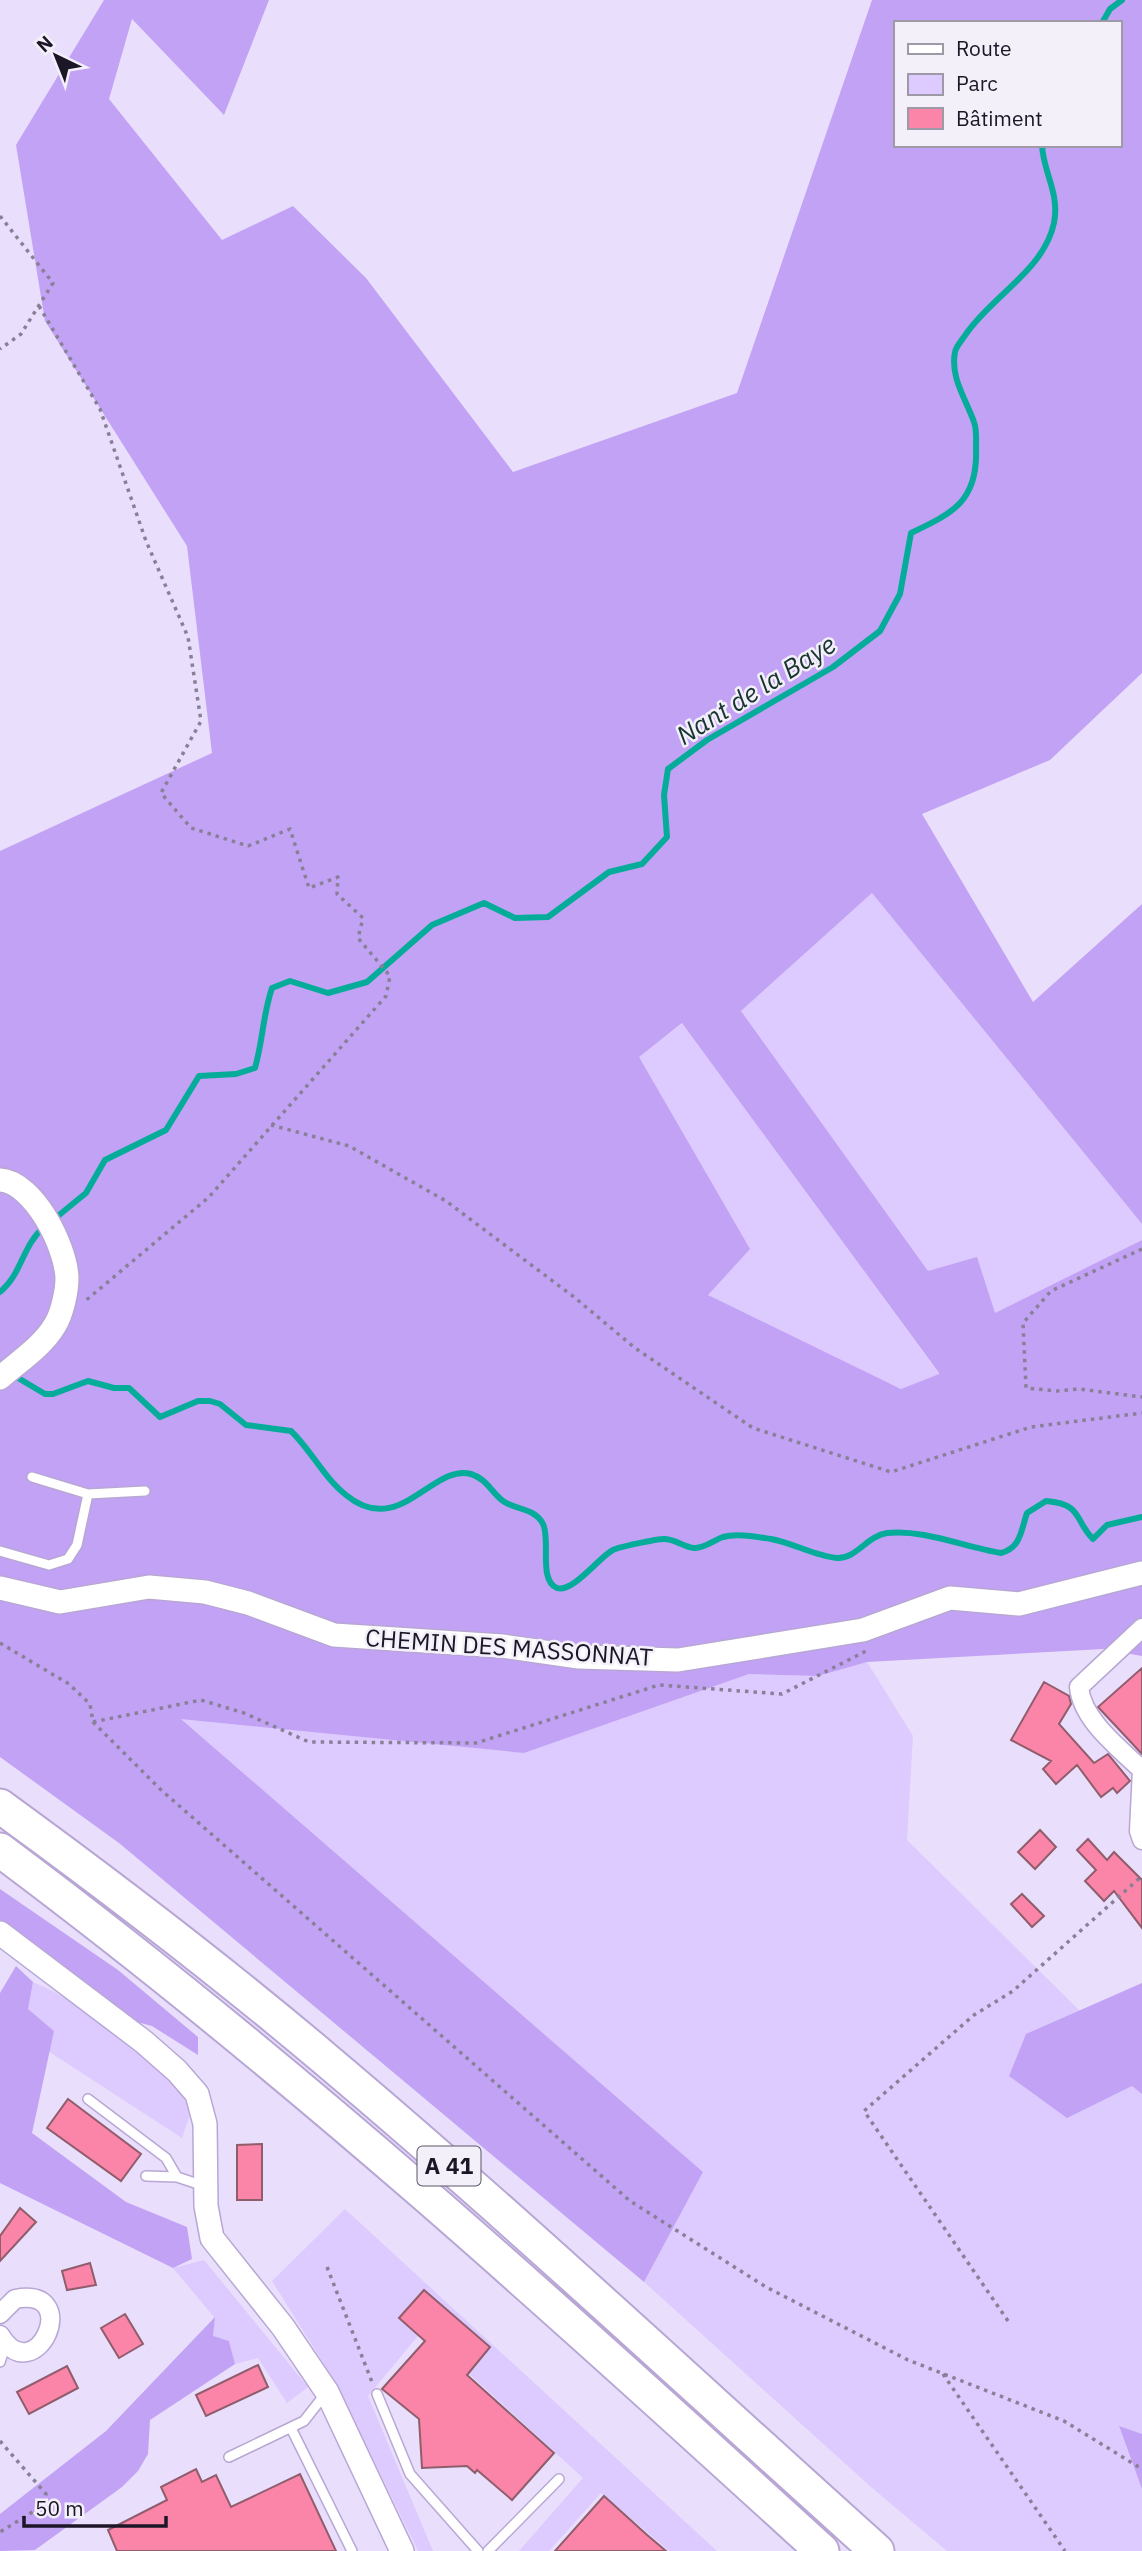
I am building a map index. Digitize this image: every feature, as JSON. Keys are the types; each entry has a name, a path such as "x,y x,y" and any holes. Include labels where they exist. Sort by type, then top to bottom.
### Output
{"highway":[{"name":"A 41","path":"0,1806 161,1927 323,2057 525,2232 877,2551"},
{"name":"A 41","path":"0,1850 140,1956 295,2081 502,2260 822,2551"}],"street":[{"path":"0,1180 27,1192 40,1207 58,1245 67,1277 55,1325 38,1345 0,1378"},
{"name":"CHEMIN DES MASSONNAT","path":"0,1588 60,1602 149,1587 205,1592 248,1603 334,1635 502,1646 579,1657 678,1660 863,1630 950,1598 1019,1604 1142,1573"},
{"path":"1142,1628 1079,1687 1081,1703 1109,1738 1142,1770 1139,1831 1142,1840"},
{"path":"0,1933 144,2042 188,2082 203,2107 208,2223 220,2251 283,2327 327,2392 402,2551"},
{"path":"3,2304 24,2297 42,2303 51,2319 51,2329 48,2337 35,2349 18,2350 3,2339"}],"lane":[{"path":"32,1477 88,1494 145,1491"},
{"path":"0,1551 49,1565 68,1559 77,1545 88,1494"},
{"path":"88,2099 166,2158 177,2177"},
{"path":"146,2176 177,2177 205,2187"},
{"path":"0,2362 3,2339"},
{"path":"229,2457 304,2421 327,2392"},
{"path":"377,2394 410,2474 478,2551"},
{"path":"291,2428 352,2551"},
{"path":"488,2551 559,2479"}],"path":[{"path":"0,216 53,283 21,334 0,349"},
{"path":"39,306 100,409 146,541 188,637 201,721 161,793 191,828 248,846 290,829 309,888 338,877 337,894 363,918 358,938 390,976 386,996 209,1197 55,1325"},
{"path":"271,1125 349,1146 446,1201 574,1297 635,1348 753,1428 891,1472 1031,1427 1142,1413"},
{"path":"1142,1250 1051,1291 1023,1323 1026,1388 1057,1391 1079,1388 1142,1397"},
{"path":"0,1643 69,1684 90,1704 93,1722 160,1789 631,2201 766,2287 908,2360 1064,2421 1142,2469"},
{"path":"93,1722 201,1700 244,1713 309,1742 476,1743 659,1685 782,1694 870,1648"},
{"path":"1008,2321 864,2111 974,2015 1013,1992 1142,1876"},
{"path":"327,2267 377,2394"},
{"path":"942,2373 1065,2551"},
{"path":"0,2441 47,2494 40,2508 0,2532"}],"green space":[{"path":"872,893 1142,1224 1142,1240 995,1313 928,1272 741,1011"},
{"path":"683,1023 939,1374 901,1389 707,1295 638,1057"},
{"path":"867,1662 913,1736 907,1840 1080,2011 1027,2034 1067,2117 1132,2086 1142,2094 1142,2434 1119,2427 1142,2489 1142,2551 947,2551 871,2487 644,2282 703,2172 180,1718 524,1753 749,1674 818,1676"},
{"path":"33,1982 97,2019 158,2069 194,2103 182,2138 48,2051 54,2031 28,2009"},
{"path":"345,2209 717,2551 669,2551 601,2493 549,2551 519,2551 583,2478 422,2331 368,2396 433,2551 418,2551 334,2380 272,2281"},
{"path":"204,2260 308,2387 287,2403 258,2358 235,2364 229,2341 213,2337 214,2317 173,2268"}],"shaded area":[{"path":"104,0 269,0 224,115 132,19 109,99 222,240 293,206 366,278 513,472 737,393 872,0 1142,0 1142,673 1050,760 922,814 1033,1002 1142,904 1142,1224 872,893 741,1011 928,1271 977,1257 995,1313 1142,1240 1142,1656 1103,1649 867,1662 818,1676 749,1674 524,1753 181,1719 703,2172 644,2282 119,1843 0,1757 0,851 212,753 187,546 45,321 16,145","holes":["682,1023 939,1373 901,1389 708,1295 750,1249 639,1057"]},
{"path":"0,1889 118,1970 198,2037 198,2055 152,2026 118,2017 0,1942"},
{"path":"16,1966 33,1982 28,2009 54,2031 32,2133 126,2202 187,2227 192,2259 173,2268 0,2183 0,1993"},
{"path":"1142,1983 1142,2094 1132,2086 1067,2118 1009,2076 1026,2034"},
{"path":"215,2317 213,2336 229,2341 235,2364 150,2420 148,2454 138,2471 122,2487 35,2550 0,2551 0,2514 106,2431"},
{"path":"1119,2426 1142,2434 1142,2489"}],"building":[{"path":"1142,1668 1142,1754 1098,1707"},
{"path":"1044,1682 1069,1696 1071,1704 1059,1724 1094,1763 1108,1754 1130,1781 1117,1793 1113,1788 1101,1797 1077,1765 1056,1784 1043,1769 1051,1761 1011,1740"},
{"path":"1040,1830 1056,1847 1035,1869 1018,1852"},
{"path":"1088,1839 1107,1860 1114,1852 1142,1880 1142,1928 1114,1891 1104,1901 1085,1881 1096,1870 1077,1850"},
{"path":"1022,1894 1044,1916 1032,1927 1011,1904"},
{"path":"68,2099 141,2154 121,2181 47,2128"},
{"path":"262,2144 262,2200 237,2200 237,2145"},
{"path":"20,2208 36,2222 0,2261 0,2236"},
{"path":"90,2263 96,2285 67,2290 62,2271"},
{"path":"424,2290 490,2347 467,2375 554,2453 512,2500 477,2470 475,2473 467,2466 422,2468 419,2419 382,2389 425,2341 399,2318"},
{"path":"125,2314 143,2344 119,2358 101,2328"},
{"path":"258,2365 268,2387 206,2416 196,2395"},
{"path":"67,2366 78,2388 29,2414 17,2392"},
{"path":"196,2469 202,2482 216,2475 231,2507 300,2474 336,2551 117,2551 108,2530 167,2500 161,2487"},
{"path":"604,2496 646,2534 666,2551 555,2551"}],"waterway":[{"name":"Nant de la Baye","path":"1103,21 1110,9 1122,0"},
{"name":"Nant de la Baye","path":"53,1220 86,1193 105,1160 166,1130 199,1076 236,1074 255,1068 272,988 290,981 328,993 367,982 432,925 484,903 515,918 548,917 609,872 642,864 667,837 664,795 668,769 707,740 833,667 880,631 900,594 911,533 951,511 960,503 973,481 976,467 976,428 957,380 955,352 977,320 1029,269 1048,240 1054,223 1055,202 1042,147"},
{"name":"Nant de la Baye","path":"0,1292 13,1277 31,1243 44,1227"},
{"path":"13,1375 45,1394 53,1394 88,1381 114,1388 129,1388 160,1417 198,1401 220,1404 246,1425 291,1431 338,1488 365,1506 383,1509 399,1505 443,1479 457,1474 471,1474 485,1482 503,1501 540,1519 545,1531 548,1577 551,1584 557,1588 571,1585 613,1550 660,1539 698,1548 723,1537 747,1536 771,1539 837,1558 850,1555 880,1535 901,1532 1001,1553 1008,1551 1016,1543 1027,1513 1046,1501 1072,1509 1093,1539 1107,1525 1142,1517"}]}
